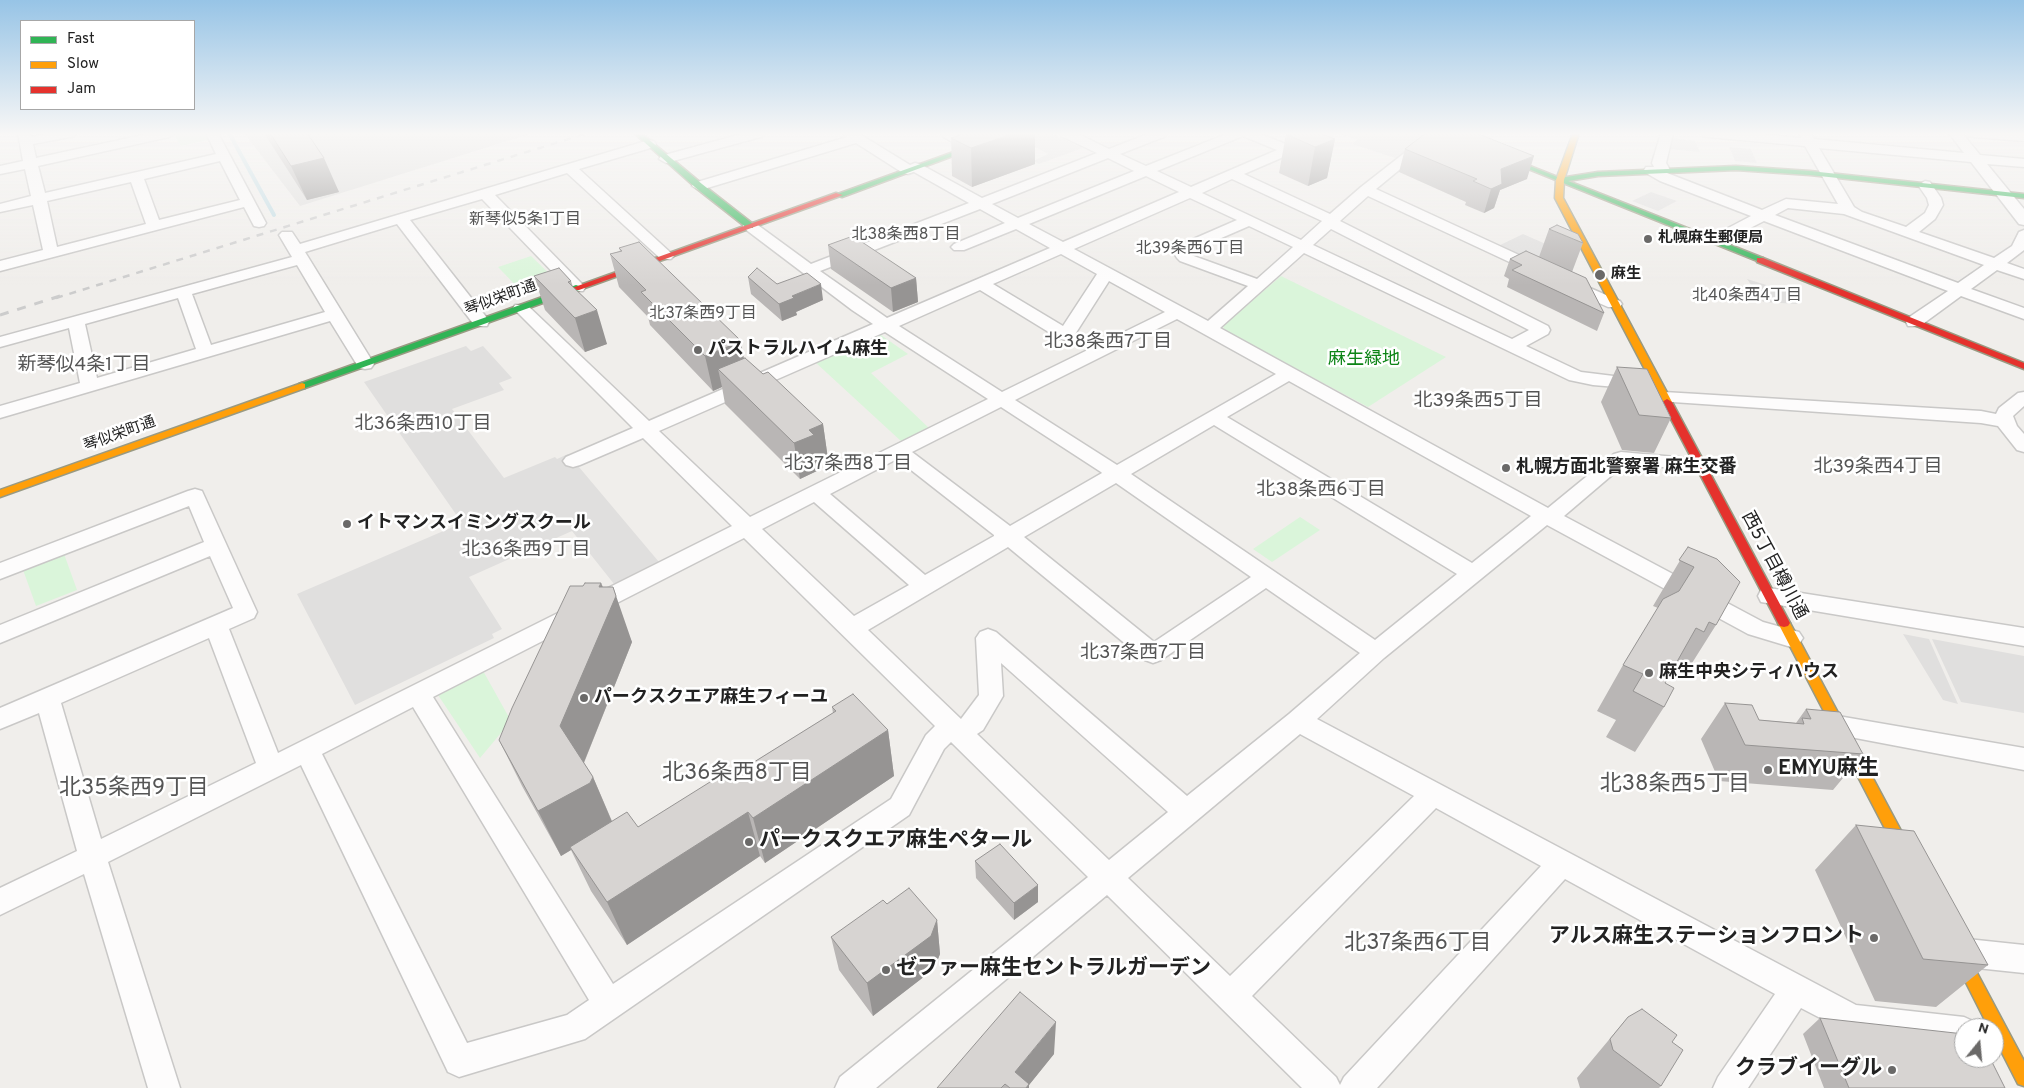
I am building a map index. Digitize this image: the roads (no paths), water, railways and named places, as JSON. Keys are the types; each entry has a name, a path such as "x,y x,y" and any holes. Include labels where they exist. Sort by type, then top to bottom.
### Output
{"street":[{"path":"36,184 51,253"},
{"path":"0,208 106,184"},
{"path":"138,184 154,227"},
{"path":"238,184 259,223"},
{"path":"0,342 183,291 299,255 401,219 516,184"},
{"path":"586,184 666,256"},
{"path":"696,184 809,270 886,325 1116,473 1376,652"},
{"path":"699,186 706,184"},
{"name":"琴似栄町通","path":"0,494 870,184"},
{"path":"941,184 1756,628 1791,638"},
{"path":"809,270 1029,184"},
{"path":"959,247 1115,184"},
{"path":"1173,184 1575,376 1661,391 1981,417 2004,421 2024,446"},
{"path":"573,460 1210,184"},
{"path":"1253,184 1331,221 1542,330 1513,346"},
{"path":"1208,330 1374,184"},
{"name":"西5丁目樽川通","path":"1560,184 1559,198 1918,876"},
{"path":"1570,184 2024,366"},
{"path":"1680,184 2024,314"},
{"path":"1833,184 1848,210"},
{"path":"1913,184 2024,196"},
{"path":"1997,184 2024,221"},
{"path":"1908,233 1930,216 1936,205 1934,198 1925,185"},
{"path":"1366,190 1614,304"},
{"path":"485,193 577,288"},
{"path":"0,266 248,202"},
{"path":"1714,241 1786,203 1848,210 2024,274"},
{"path":"401,219 481,322"},
{"path":"1250,220 1180,250 1185,258 1259,284"},
{"path":"1914,322 2018,248 2024,234"},
{"path":"287,235 365,364"},
{"path":"982,284 1066,335 1106,273"},
{"path":"183,291 205,351"},
{"path":"521,308 1325,1088"},
{"path":"0,902 307,750 1177,312"},
{"path":"0,412 335,314"},
{"path":"76,321 90,386"},
{"path":"852,628 1288,374"},
{"path":"2004,421 2006,412 2024,397"},
{"path":"1213,417 1472,573"},
{"path":"899,451 1008,536 1153,654 1266,577"},
{"path":"851,1088 1298,721 1376,652 1472,573 1545,514 1555,513 1621,458 1701,464"},
{"path":"816,493 924,586"},
{"path":"0,571 195,496 246,612 0,719"},
{"path":"0,634 216,545"},
{"path":"1769,596 2024,637"},
{"path":"216,625 271,768"},
{"path":"307,750 459,1061 574,1028 900,806 935,742 956,730 974,723 991,696 988,638 1187,812"},
{"path":"418,694 608,1004"},
{"path":"47,698 92,856 164,1088"},
{"path":"1298,721 1853,1020 1954,1032"},
{"path":"1838,726 2024,760"},
{"path":"1231,996 1433,794"},
{"path":"1355,1088 1562,863"},
{"path":"1954,944 2024,959"},
{"path":"1954,944 1989,1018"},
{"path":"1729,1088 1796,990"},
{"path":"2004,1046 2024,1078"}],"waterway":[{"path":"257,184 274,215"}],"railway":[{"path":"56,298 424,184"},
{"path":"0,315 60,296"}],"place":[{"name":"札幌麻生郵便局","path":"1648,239"},
{"name":"麻生","path":"1600,275"},
{"name":"パストラルハイム麻生","path":"698,350"},
{"name":"札幌方面北警察署 麻生交番","path":"1506,468"},
{"name":"イトマンスイミングスクール","path":"347,524"},
{"name":"麻生中央シティハウス","path":"1649,673"},
{"name":"パークスクエア麻生フィーユ","path":"584,698"},
{"name":"EMYU麻生","path":"1768,770"},
{"name":"パークスクエア麻生ペタール","path":"749,842"},
{"name":"アルス麻生ステーションフロント","path":"1874,938"},
{"name":"ゼファー麻生セントラルガーデン","path":"886,970"},
{"name":"クラブイーグル","path":"1892,1070"}],"district":[{"name":"新琴似5条1丁目","path":"525,221"},
{"name":"北38条西8丁目","path":"906,236"},
{"name":"北39条西6丁目","path":"1190,250"},
{"name":"北40条西4丁目","path":"1747,297"},
{"name":"北37条西9丁目","path":"703,315"},
{"name":"北38条西7丁目","path":"1108,343"},
{"name":"新琴似4条1丁目","path":"84,366"},
{"name":"北39条西5丁目","path":"1478,402"},
{"name":"北36条西10丁目","path":"423,425"},
{"name":"北37条西8丁目","path":"848,465"},
{"name":"北39条西4丁目","path":"1878,468"},
{"name":"北38条西6丁目","path":"1321,491"},
{"name":"北36条西9丁目","path":"526,551"},
{"name":"北37条西7丁目","path":"1143,654"},
{"name":"北36条西8丁目","path":"737,775"},
{"name":"北38条西5丁目","path":"1675,786"},
{"name":"北35条西9丁目","path":"134,790"},
{"name":"北37条西6丁目","path":"1418,945"}],"park label":[{"name":"麻生緑地","path":"1364,360"}]}
